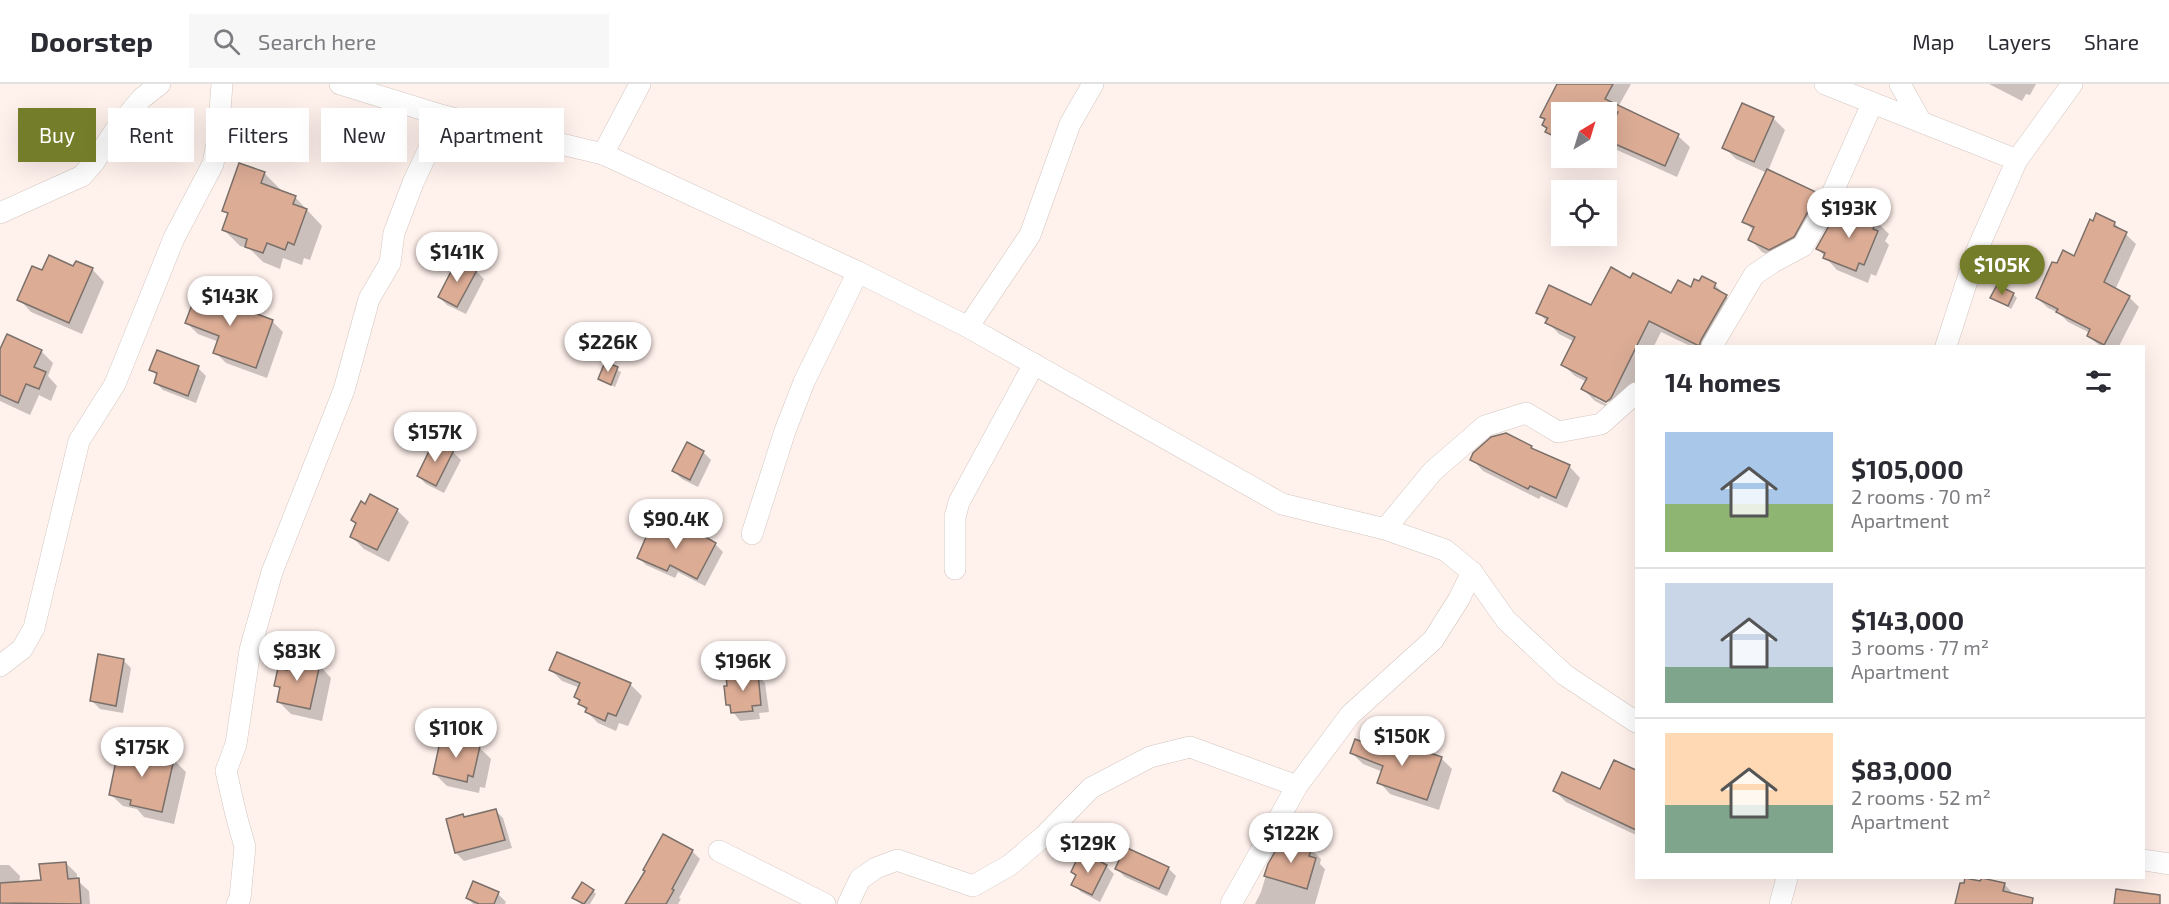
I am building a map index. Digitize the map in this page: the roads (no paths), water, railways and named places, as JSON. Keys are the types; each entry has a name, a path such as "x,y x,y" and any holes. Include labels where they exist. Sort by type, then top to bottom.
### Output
{"street":[{"path":"0,213 82,176 142,98 160,84"},
{"path":"0,666 22,649 34,628 78,441 115,384 174,238 213,164 218,138 222,84"},
{"path":"340,84 419,108"},
{"path":"603,154 640,84"},
{"path":"968,327 1030,235 1070,124 1093,84"},
{"path":"1825,84 2017,160"},
{"path":"1900,84 1921,122"},
{"path":"1946,345 1977,250 2017,160 2072,84"},
{"path":"1713,345 1754,275 1803,246 1831,196 1872,104"},
{"path":"564,145 603,154 858,272 968,327 1282,504 1385,530 1445,550 1472,572 1506,620 1565,675 1635,721"},
{"path":"237,904 240,898 245,847 226,771 236,744 250,650 272,572 344,390 369,298 390,263 394,233 423,162"},
{"path":"752,534 785,431 804,382 858,272"},
{"path":"955,569 955,517 959,502 1034,363"},
{"path":"1385,530 1433,471 1485,426 1526,413 1558,432 1601,424 1635,394"},
{"path":"1231,904 1297,786 1350,715 1433,640 1459,599 1472,572"},
{"path":"848,904 860,879 876,868 897,860 973,886 1010,866 1044,836 1091,788 1150,757 1190,747 1297,786"},
{"path":"719,851 825,904"},
{"path":"2145,860 2169,864"},
{"path":"1780,904 1787,879"}]}
